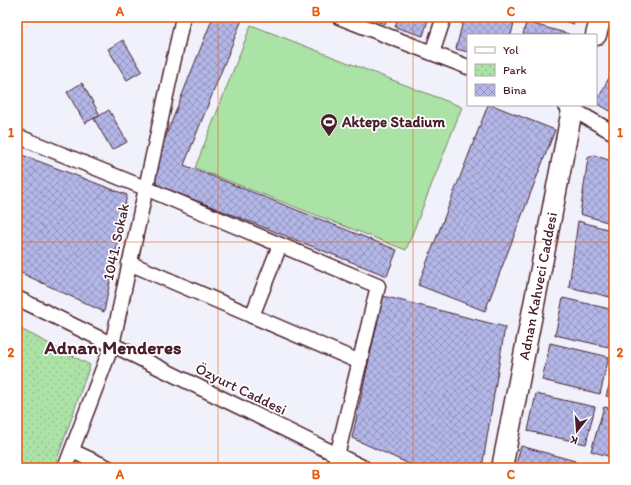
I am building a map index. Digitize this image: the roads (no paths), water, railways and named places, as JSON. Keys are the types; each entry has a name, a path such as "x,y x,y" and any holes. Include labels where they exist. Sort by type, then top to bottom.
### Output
{"street":[{"name":"1041. Sokak","path":"65,468 112,345 183,17"},
{"path":"339,17 467,67"},
{"path":"432,53 444,17"},
{"path":"596,34 601,17"},
{"path":"570,106 614,133"},
{"name":"Adnan Kahveci Caddesi","path":"502,468 570,106"},
{"path":"17,136 378,286 336,462"},
{"path":"252,316 280,245"},
{"path":"129,263 360,362"},
{"name":"Özyurt Caddesi","path":"17,298 112,345 336,462 364,468"},
{"path":"72,451 109,468"}],"place":[{"name":"Aktepe Stadium","path":"329,137"}],"district":[{"name":"Adnan Menderes","path":"113,347"}]}
